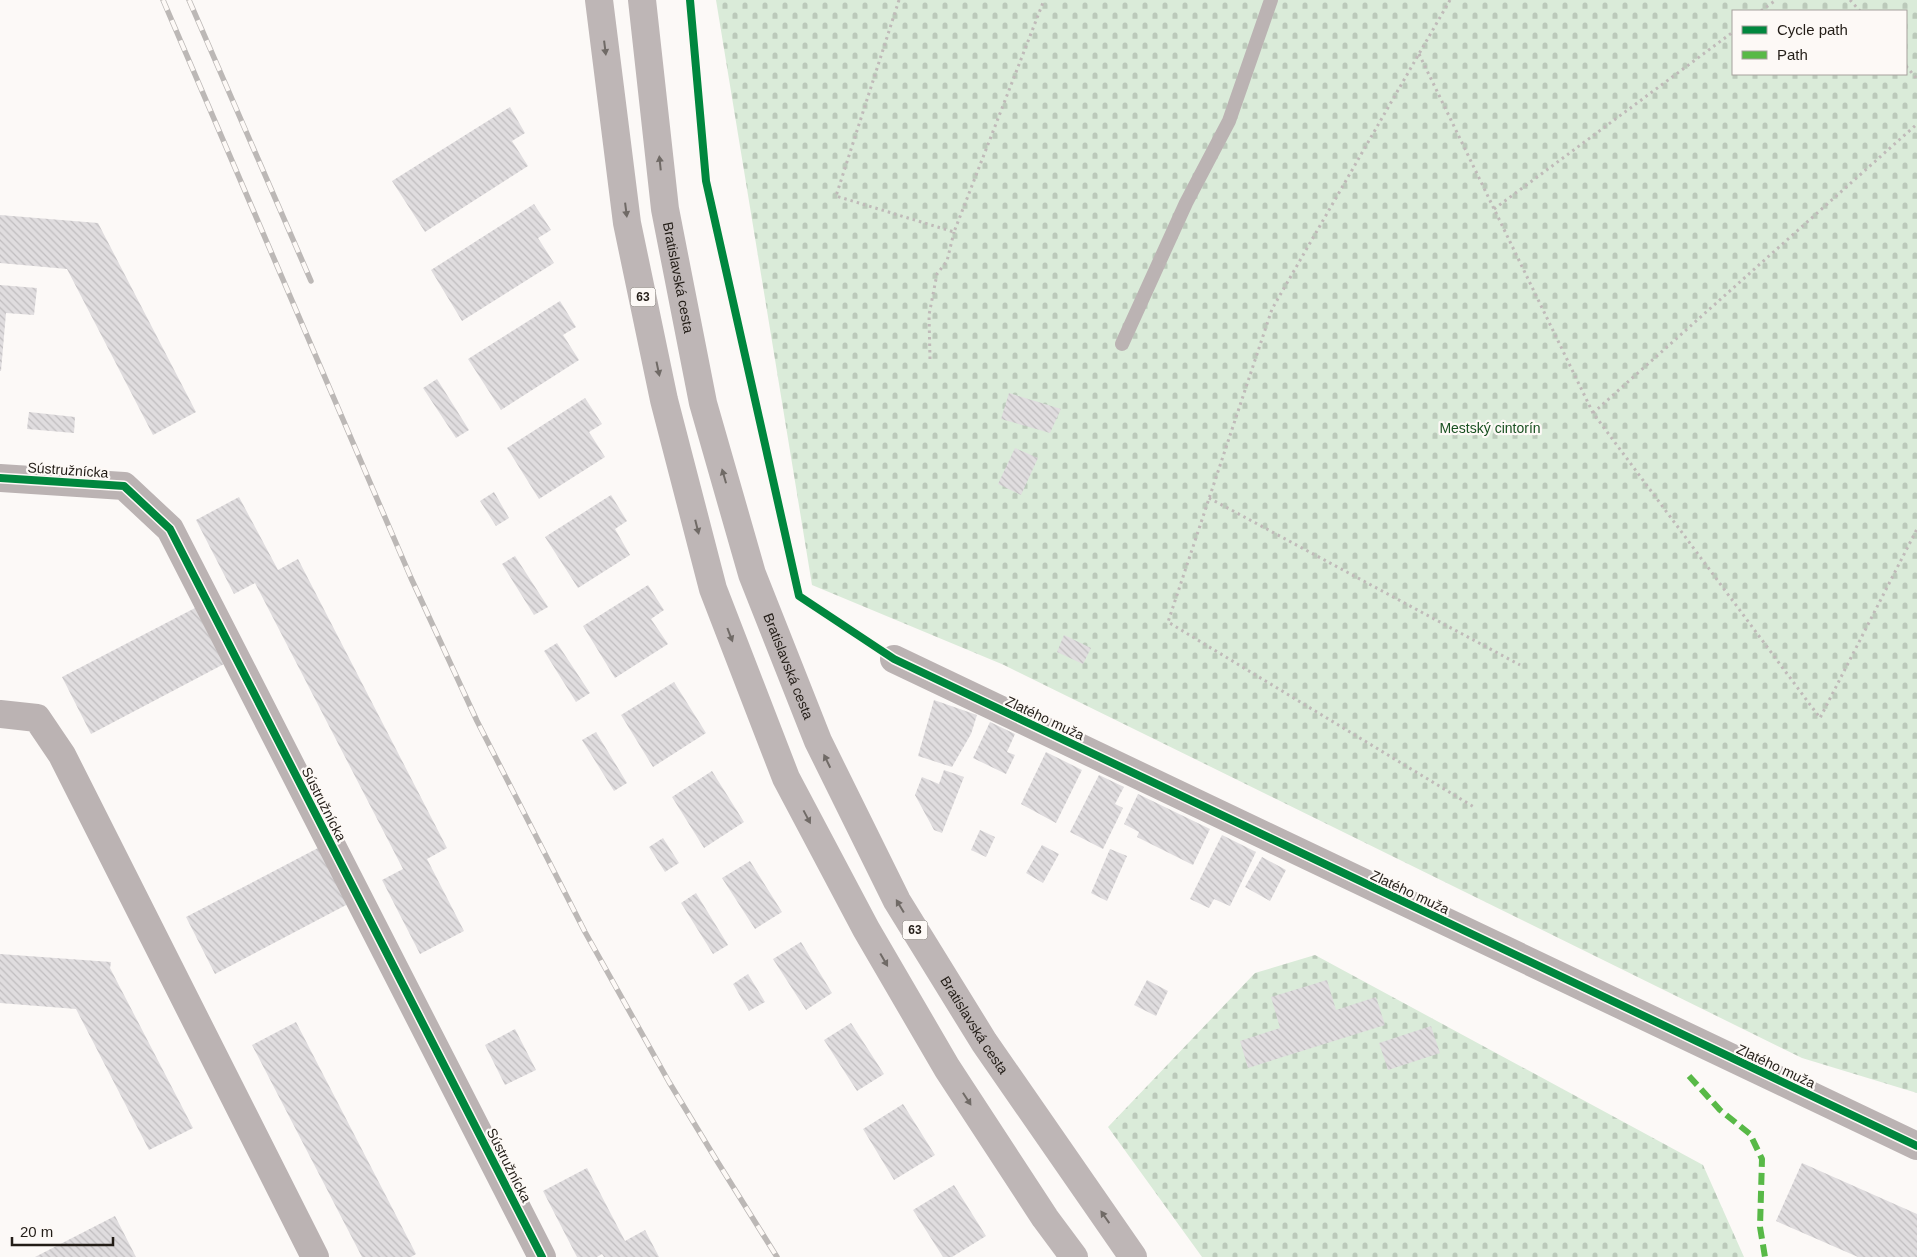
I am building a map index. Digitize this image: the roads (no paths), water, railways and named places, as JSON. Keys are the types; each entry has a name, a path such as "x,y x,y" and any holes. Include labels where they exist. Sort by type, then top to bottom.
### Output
{"main road":[{"name":"63","path":"599,0 627,222 664,400 713,589 786,778 866,929 947,1068 1045,1218 1074,1257"},
{"name":"Bratislavská cesta","path":"642,0 665,209 703,403 752,574 818,741 897,901 984,1042 1133,1257"}],"street":[{"name":"Sústružnícka","path":"0,478 124,486 170,529 542,1257"},
{"name":"Zlatého muža","path":"894,659 1917,1146"},
{"path":"0,714 37,718 62,755 315,1257"}],"lane":[{"path":"1122,344 1186,204 1229,121 1271,0"}],"railway":[{"path":"163,0 411,578 477,721 585,932 669,1082 777,1257"},
{"path":"189,0 311,281"}],"park label":[{"name":"Mestský cintorín","path":"1490,428"}]}
